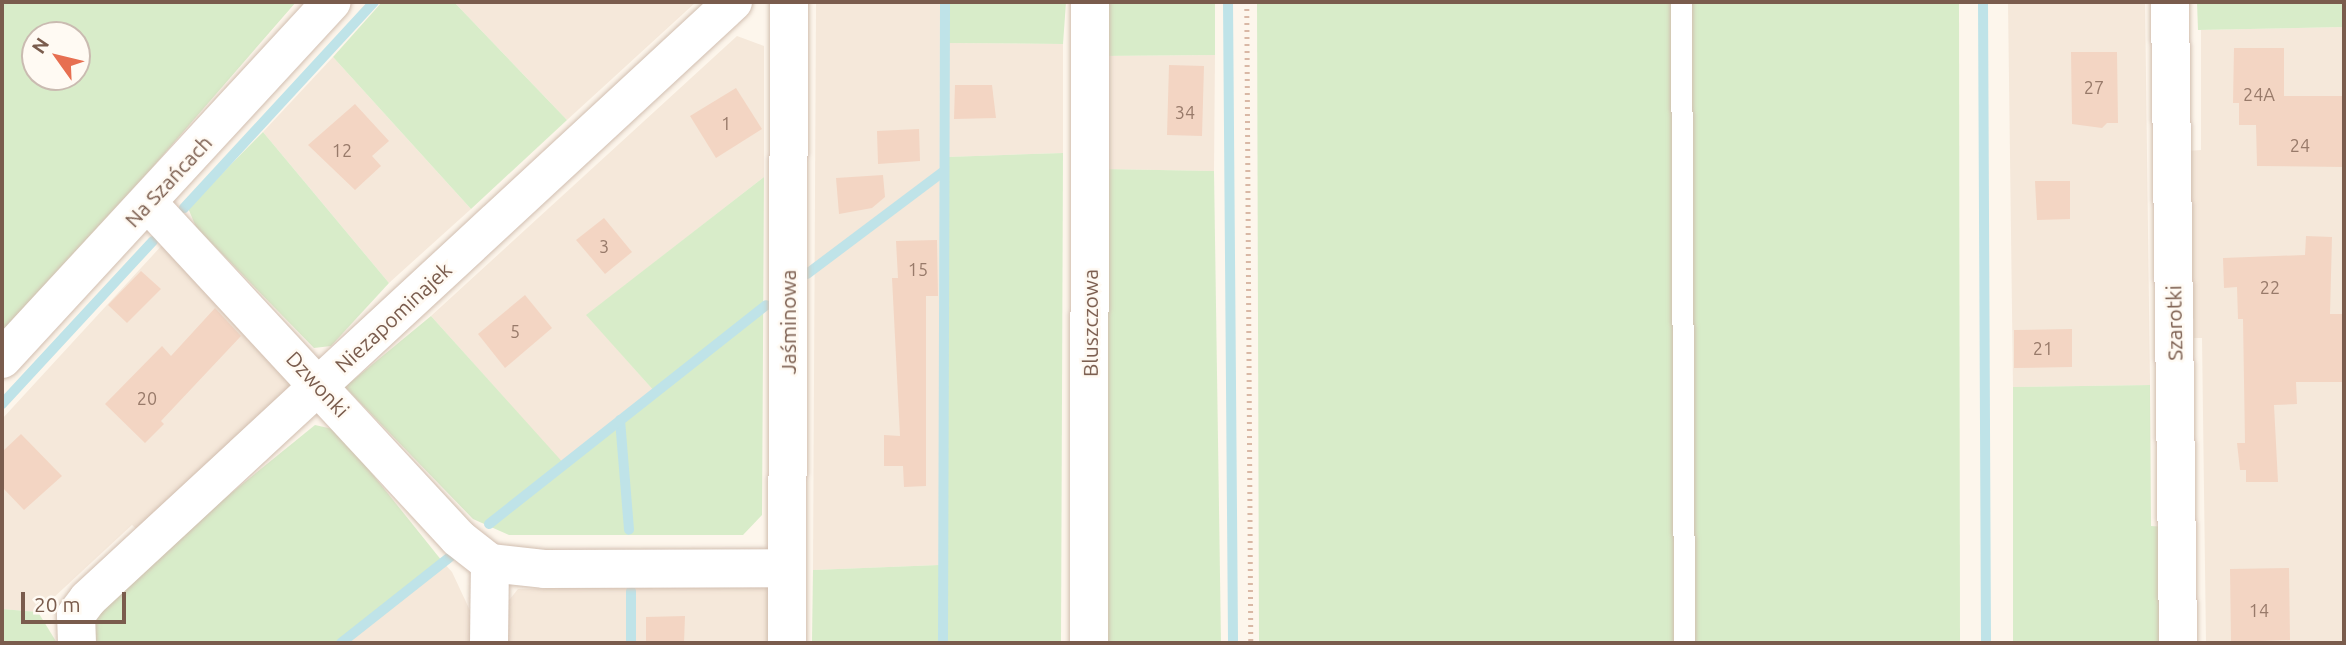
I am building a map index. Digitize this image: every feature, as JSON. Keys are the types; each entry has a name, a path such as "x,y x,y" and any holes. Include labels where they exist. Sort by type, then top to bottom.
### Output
{"street":[{"name":"Na Szańcach","path":"2,359 332,2"},
{"name":"Niezapominajek","path":"77,643 76,615 88,599 733,2"},
{"name":"Jaśminowa","path":"787,643 789,2"},
{"name":"Bluszczowa","path":"1089,643 1090,2"},
{"name":"Szarotki","path":"2170,2 2178,643"},
{"name":"Dzwonki","path":"148,203 458,538 489,563"},
{"path":"489,643 489,563 544,569 787,568"}],"lane":[{"path":"1681,2 1684,643"}],"path":[{"path":"1247,2 1251,643"}],"shaded area":[{"path":"454,2 696,2 567,120"},
{"path":"816,2 940,2 939,565 813,570"},
{"path":"2008,2 2145,2 2150,385 2013,387"},
{"path":"2344,27 2344,643 2206,643 2202,338 2194,338 2194,319 2188,314 2187,151 2201,150 2201,30"},
{"path":"737,36 764,46 764,177 587,315 655,392 566,467 431,316"},
{"path":"946,43 1063,44 1063,153 947,157"},
{"path":"1215,55 1214,171 1103,169 1101,56"},
{"path":"333,57 471,209 389,283 263,132"},
{"path":"164,243 291,379 288,395 141,533 132,525 38,612 2,609 2,419"},
{"path":"442,561 452,572 473,617 472,643 338,643"},
{"path":"757,584 774,588 774,643 495,643 502,609 518,589"}],"green space":[{"path":"2,2 296,2 151,169 2,331"},
{"path":"382,2 454,2 567,120 471,209 333,57"},
{"path":"949,2 1066,2 1063,44 946,43"},
{"path":"1101,2 1215,2 1215,55 1101,56"},
{"path":"1257,2 1959,2 1960,643 1259,643"},
{"path":"2197,2 2344,2 2344,27 2198,30"},
{"path":"263,132 389,283 331,346 314,348 196,227 188,208"},
{"path":"1063,153 1061,643 947,643 947,157"},
{"path":"1103,169 1214,171 1221,643 1101,643"},
{"path":"764,177 762,515 743,535 509,535 473,519 345,387 431,316 566,466 655,392 586,315"},
{"path":"2150,385 2151,526 2166,527 2168,643 2013,643 2013,387"},
{"path":"315,425 337,430 442,561 338,643 92,643 97,616 124,580"},
{"path":"939,565 939,643 812,643 813,570"},
{"path":"2,609 38,612 57,643 2,643"}],"building":[{"path":"2234,48 2284,48 2284,96 2344,96 2344,167 2257,166 2256,125 2239,125 2239,103 2233,103"},
{"path":"2071,52 2117,52 2118,123 2107,123 2102,128 2072,124"},
{"path":"1169,65 1204,66 1202,136 1167,135"},
{"path":"955,85 992,85 996,118 954,119"},
{"path":"736,88 762,129 716,158 690,116"},
{"path":"355,104 389,141 372,156 381,166 355,190 308,145"},
{"path":"919,129 920,161 878,164 877,131"},
{"path":"883,175 885,197 872,208 839,214 836,178"},
{"path":"2035,181 2070,181 2070,219 2037,220"},
{"path":"604,218 632,252 605,274 576,240"},
{"path":"2306,236 2332,237 2330,314 2344,314 2344,382 2296,382 2297,404 2274,405 2278,482 2246,482 2246,470 2240,470 2237,443 2245,443 2243,319 2238,319 2237,287 2224,288 2223,258 2305,255"},
{"path":"937,240 938,296 926,296 926,486 904,487 903,466 884,466 884,435 900,436 892,278 898,278 896,241"},
{"path":"141,271 161,289 127,323 108,305"},
{"path":"525,295 552,328 505,368 478,334"},
{"path":"215,308 241,336 161,421 164,424 145,443 105,404 162,346 171,356"},
{"path":"2072,329 2072,367 2014,368 2014,330"},
{"path":"21,434 62,476 24,510 2,487 2,452"},
{"path":"2289,568 2290,640 2231,642 2230,569"},
{"path":"685,616 684,643 646,643 646,617"}],"waterway":[{"path":"184,208 374,2"},
{"path":"943,643 945,2"},
{"path":"1228,2 1233,643"},
{"path":"1983,2 1986,643"},
{"path":"807,274 944,171"},
{"path":"2,404 153,241"},
{"path":"489,524 766,305"},
{"path":"620,420 629,530"},
{"path":"341,643 451,556"},
{"path":"631,591 631,643"}]}
